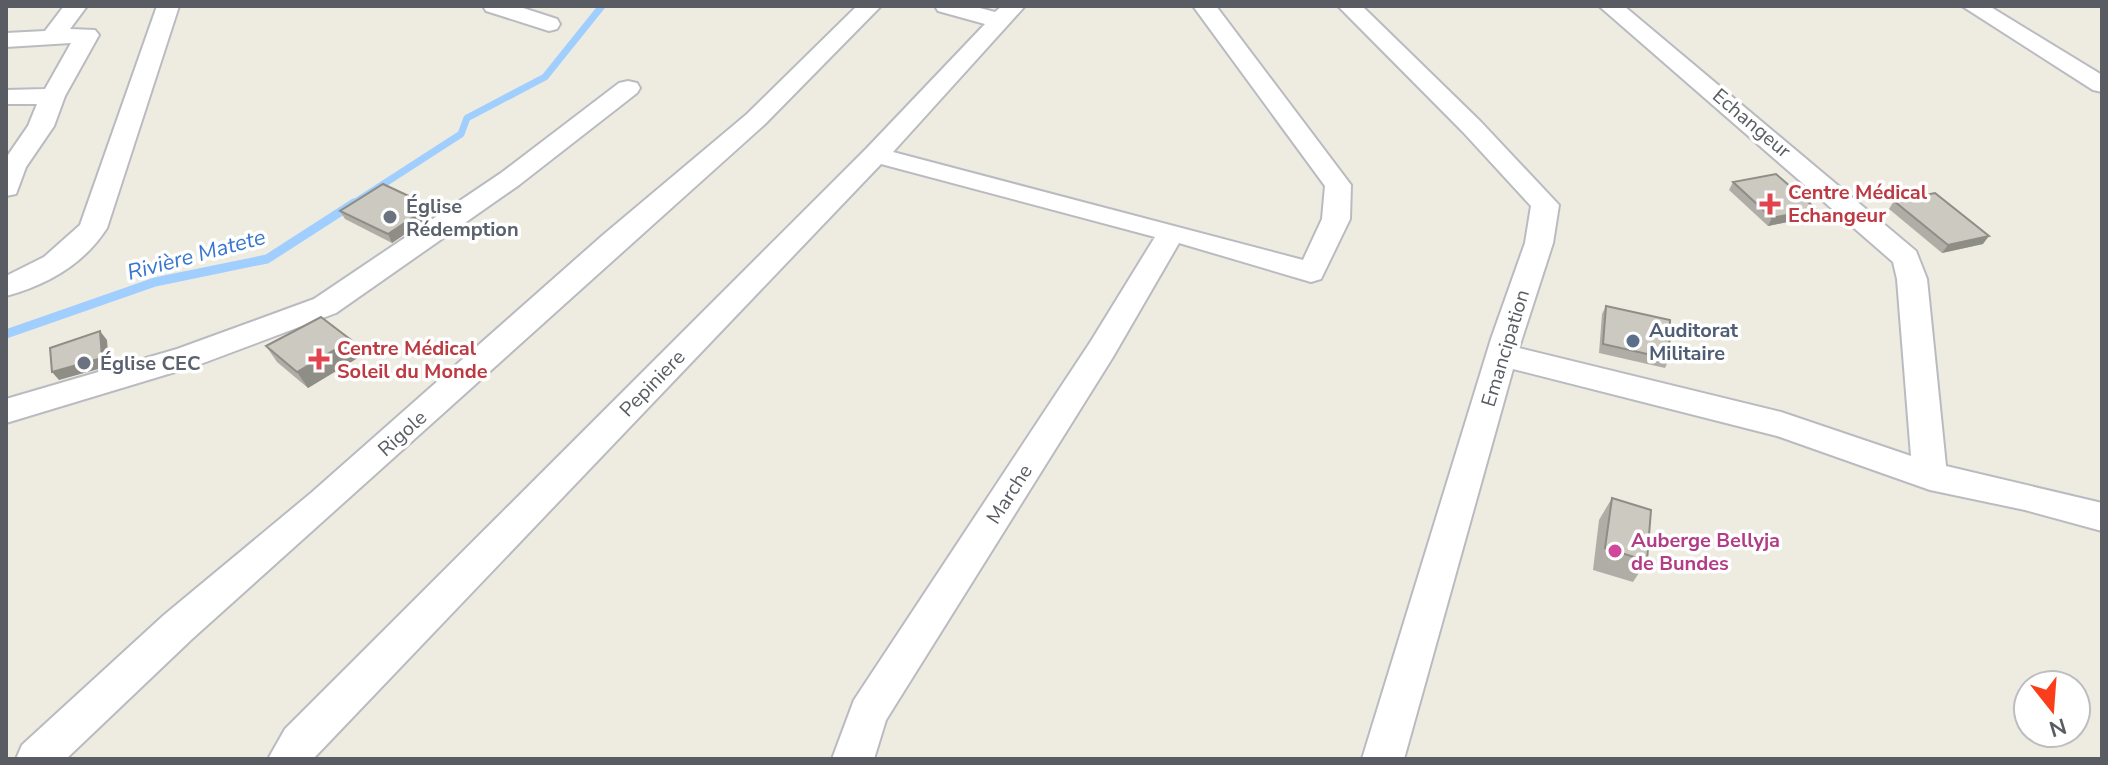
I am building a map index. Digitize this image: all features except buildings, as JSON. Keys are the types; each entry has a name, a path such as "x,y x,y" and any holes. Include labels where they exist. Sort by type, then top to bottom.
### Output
{"street":[{"path":"53,36 76,6"},
{"path":"6,286 24,282 54,265 78,247 93,228 168,6"},
{"path":"494,6 549,24"},
{"name":"Rigole","path":"37,759 178,627 323,503 601,252 756,119 870,6"},
{"path":"946,6 1008,14"},
{"path":"875,155 1172,232 1311,272 1327,244 1339,205 1338,185 1204,6"},
{"name":"Emancipation","path":"1349,6 1472,127 1545,205 1539,243 1502,355 1383,759"},
{"name":"Echangeur","path":"1610,6 1906,258 1912,279 1930,476"},
{"path":"1973,6 2102,85"},
{"name":"Pepiniere","path":"289,759 311,732 875,155 1008,14"},
{"path":"6,40 87,35 53,96 41,126 13,167 6,188"},
{"path":"6,411 187,357 325,306 510,179 628,88"},
{"path":"6,97 53,96"},
{"name":"Marche","path":"853,759 868,713 1094,362 1172,232"},
{"path":"1502,355 1781,425 1930,476 2025,496 2102,517"}],"waterway":[{"name":"Rivière Matete","path":"351,205 461,134 467,118 545,77 602,6"},
{"name":"Rivière Matete","path":"6,334 155,282 267,259 354,203"}],"place":[{"name":"Centre Médical Echangeur","path":"1770,204"},
{"name":"Église Rédemption","path":"390,217"},
{"name":"Auditorat Militaire","path":"1633,341"},
{"name":"Centre Médical Soleil du Monde","path":"319,359"},
{"name":"Église CEC","path":"84,363"},
{"name":"Auberge Bellyja de Bundes","path":"1615,551"}]}
